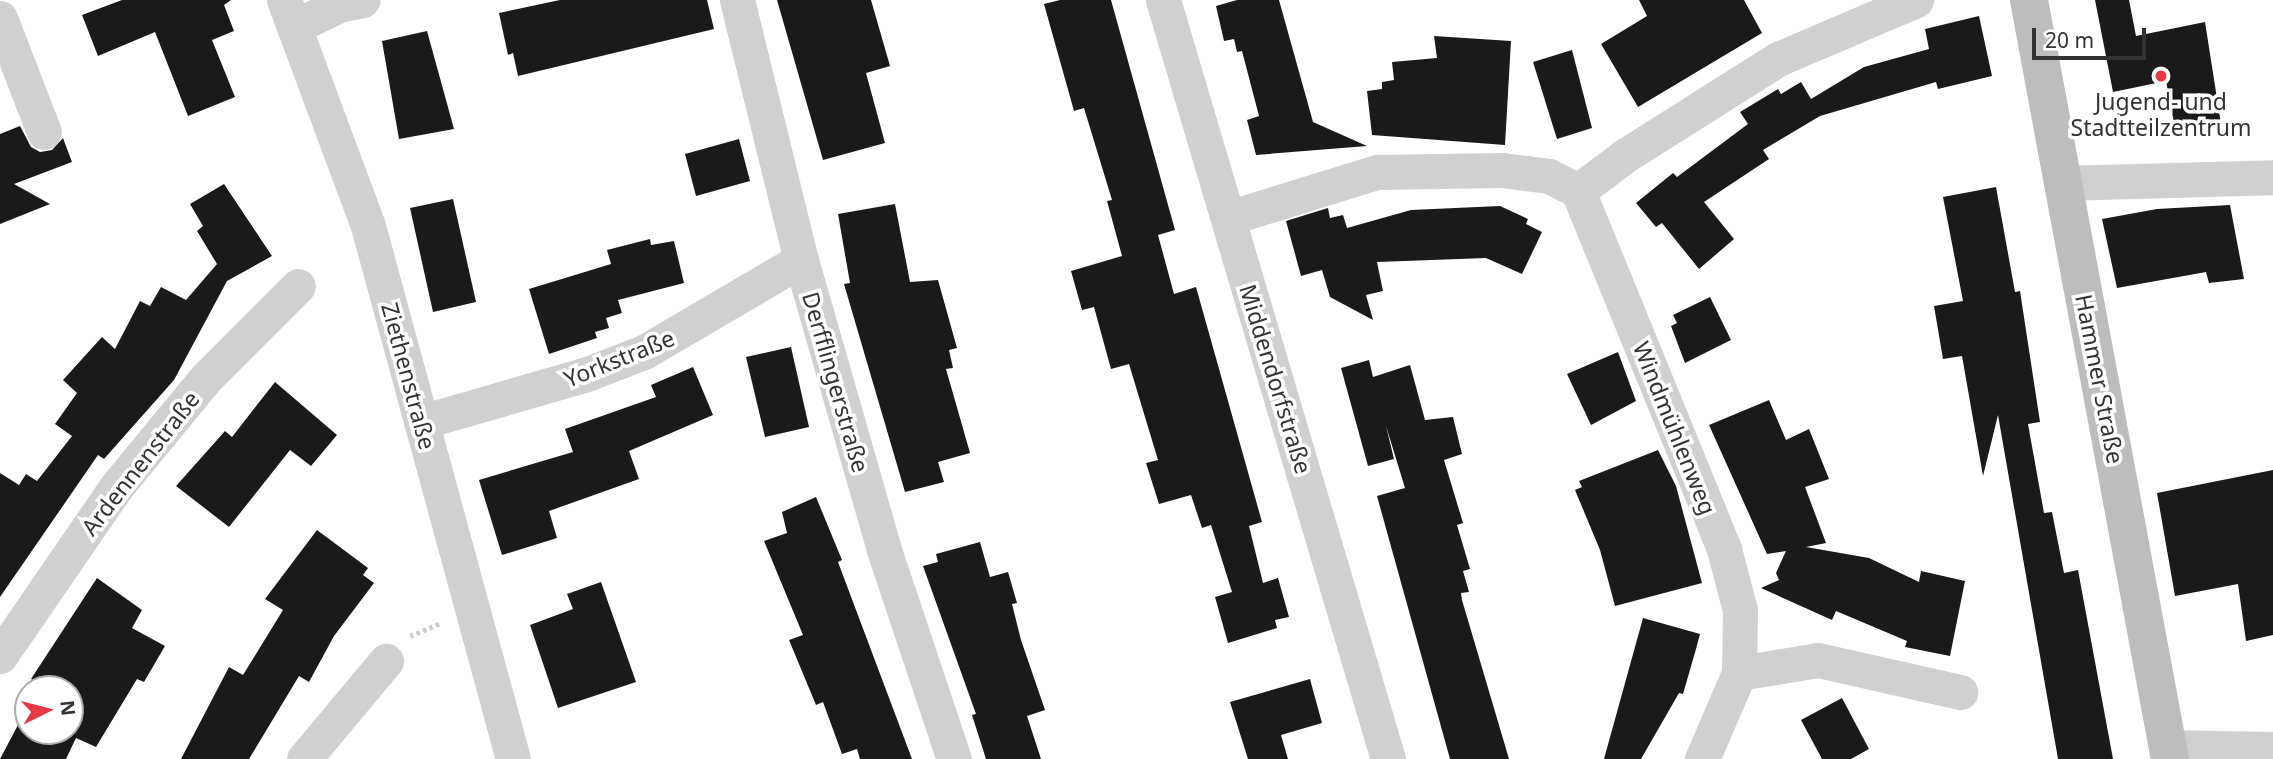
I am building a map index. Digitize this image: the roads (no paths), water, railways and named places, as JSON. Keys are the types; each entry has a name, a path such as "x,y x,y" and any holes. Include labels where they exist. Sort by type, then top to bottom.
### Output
{"main road":[{"name":"Hammer Straße","path":"2029,0 2169,753"}],"street":[{"name":"Derfflingerstraße","path":"737,0 801,260 884,550 954,759"},
{"name":"Middendorfstraße","path":"1163,0 1388,759"},
{"path":"1228,218 1377,172 1502,170 1549,176 1578,191 1778,59 1916,0"},
{"path":"289,14 347,2"},
{"name":"Ziethenstraße","path":"289,14 368,226 513,759"},
{"path":"0,18 44,132"},
{"path":"2063,183 2273,177"},
{"name":"Windmühlenweg","path":"1578,191 1724,549 1740,610 1739,673 1702,759"},
{"name":"Yorkstraße","path":"421,422 587,374 644,352 801,260"},
{"name":"Ardennenstraße","path":"0,656 117,486 206,378 298,286"},
{"path":"304,759 397,649"},
{"path":"1739,673 1818,660 1960,692"},
{"path":"2169,753 2273,749"}],"place":[{"name":"Jugend- und Stadtteilzentrum","path":"2161,76"}]}
